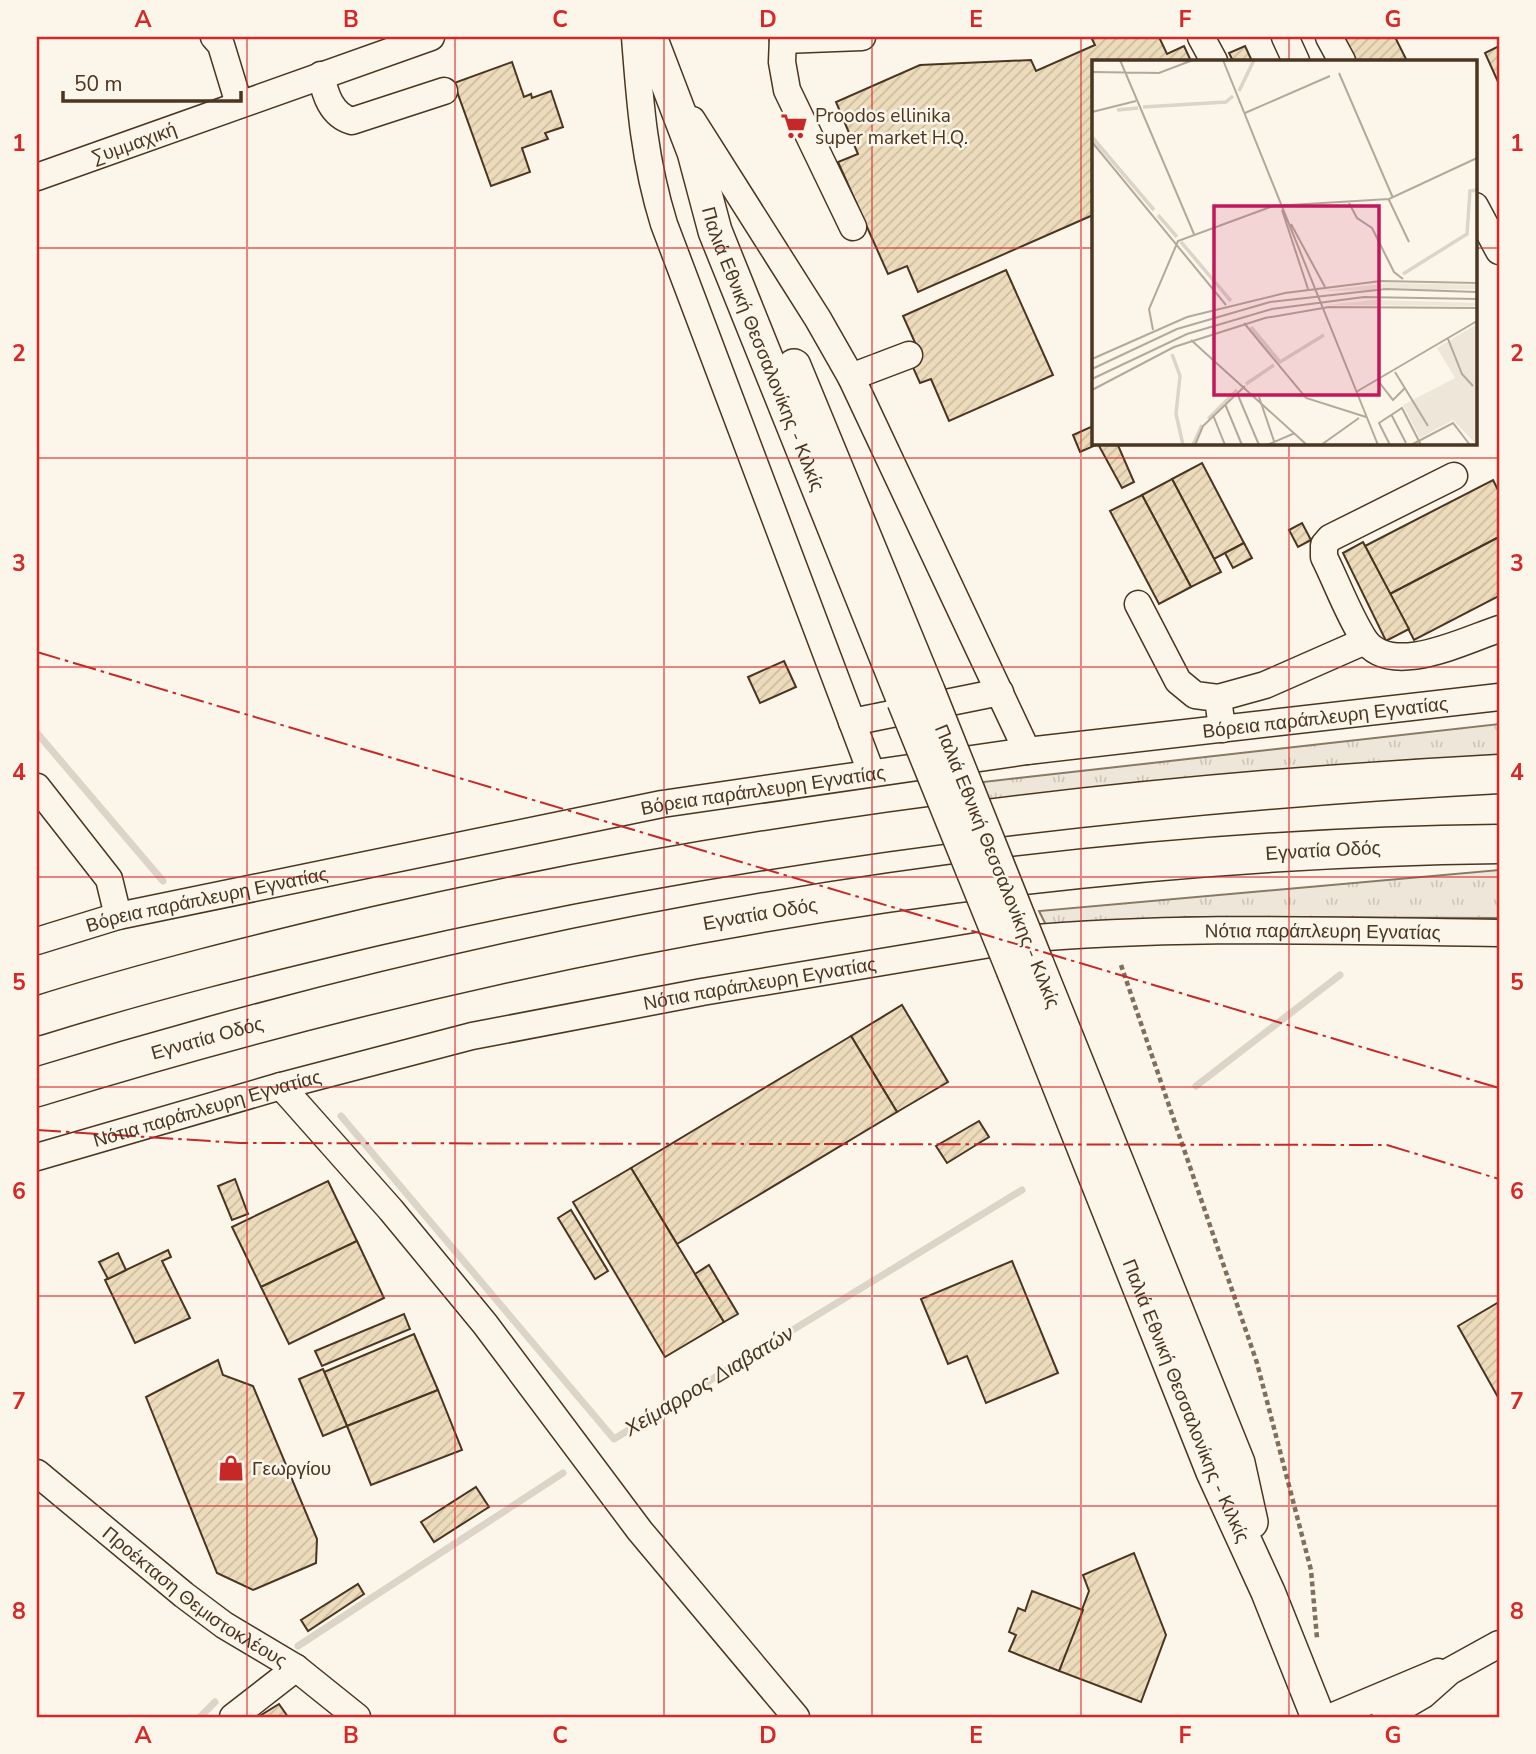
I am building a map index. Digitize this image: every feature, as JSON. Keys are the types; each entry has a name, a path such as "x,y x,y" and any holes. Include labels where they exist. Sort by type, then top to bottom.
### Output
{"highway":[{"path":"37,1016 271,951 523,892 786,845 1087,807 1362,781 1499,774"},
{"name":"Εγνατία Οδός","path":"37,1087 300,1014 536,956 803,906 1104,866 1397,845 1499,844"}],"main road":[{"name":"Παλιά Εθνική Θεσσαλονίκης - Κιλκίς","path":"650,37 694,152 715,231 916,696 1026,968 1213,1472 1268,1592 1318,1717"}],"street":[{"path":"214,37 221,46 239,104"},
{"name":"Συμμαχική","path":"37,177 427,37"},
{"path":"635,37 642,133 653,188 871,772"},
{"path":"853,227 787,90 782,62 783,38 862,37"},
{"path":"1201,37 1213,60"},
{"path":"1284,37 1296,60"},
{"path":"1329,37 1341,60"},
{"path":"664,74 811,307 851,377 1027,751"},
{"path":"321,75 325,96 341,118 352,121 444,91"},
{"path":"1476,208 1499,251"},
{"path":"851,377 909,355"},
{"path":"1454,476 1330,538 1324,545 1324,556 1365,641 1381,653 1407,659 1499,629"},
{"path":"1138,604 1178,681 1195,695 1218,698 1265,685 1365,641"},
{"path":"852,722 1000,692"},
{"name":"Βόρεια παράπλευρη Εγνατίας","path":"37,941 118,916 662,804 1027,751 1499,697"},
{"path":"1218,698 1222,729"},
{"path":"37,787 109,880 118,916"},
{"name":"Νότια παράπλευρη Εγνατίας","path":"37,1157 281,1086 472,1036 702,992 1014,940 1215,931 1499,933"},
{"path":"281,1086 391,1210 485,1324 639,1531 796,1717"},
{"name":"Προέκταση Θεμιστοκλέους","path":"37,1473 211,1616 296,1668 357,1717"},
{"path":"1397,1713 1450,1671 1499,1644"},
{"path":"233,1717 296,1668"},
{"path":"1331,1717 1408,1683 1450,1671"}],"path":[{"path":"1121,965 1256,1363 1311,1570 1317,1647 1314,1661 1302,1678"}],"green space":[{"path":"1499,724 1499,759 991,806 983,782"},
{"path":"1499,870 1499,918 1188,917 1049,931 1039,911"}],"building":[{"path":"1091,37 1159,37 1167,54 1184,46 1191,60 1092,60 1092,215 918,292 907,266 888,274 838,162 858,154 836,102 920,65 1031,60 1036,71 1095,45"},
{"path":"1336,37 1395,37 1406,60 1348,60"},
{"path":"1245,46 1252,60 1232,60 1229,53"},
{"path":"1499,46 1499,84 1485,53"},
{"path":"512,62 524,97 531,94 532,98 551,91 563,127 545,133 548,139 522,148 530,172 491,186 454,83"},
{"path":"1006,270 1053,375 949,421 931,379 920,383 911,363 922,358 903,316"},
{"path":"1092,426 1092,444 1098,444 1080,452 1073,435"},
{"path":"1098,444 1117,444 1134,482 1122,488"},
{"path":"1202,463 1244,543 1214,559 1172,479"},
{"path":"1172,479 1221,572 1191,587 1142,495"},
{"path":"1493,480 1499,492 1499,537 1390,594 1365,546"},
{"path":"1142,495 1191,587 1159,604 1110,511"},
{"path":"1302,523 1311,540 1298,547 1289,530"},
{"path":"1499,537 1499,596 1414,640 1390,594"},
{"path":"1363,542 1409,629 1386,641 1343,553"},
{"path":"1244,543 1252,558 1233,568 1225,553"},
{"path":"784,661 796,687 760,703 748,677"},
{"path":"902,1005 948,1082 897,1112 851,1036"},
{"path":"851,1036 897,1112 677,1244 631,1168"},
{"path":"979,1121 989,1137 947,1163 936,1146"},
{"path":"631,1168 724,1322 665,1357 573,1202"},
{"path":"235,1179 248,1214 232,1220 218,1186"},
{"path":"328,1181 357,1241 261,1287 232,1227"},
{"path":"571,1210 608,1271 595,1279 558,1218"},
{"path":"357,1241 384,1298 289,1344 261,1287"},
{"path":"168,1250 171,1257 162,1261 190,1318 135,1343 105,1280"},
{"path":"118,1253 126,1270 108,1279 99,1262"},
{"path":"1012,1261 1058,1373 986,1403 967,1356 948,1364 921,1299"},
{"path":"709,1265 738,1314 724,1322 695,1274"},
{"path":"1499,1302 1499,1399 1458,1326"},
{"path":"404,1314 410,1329 322,1366 315,1351"},
{"path":"414,1334 438,1390 347,1426 324,1372"},
{"name":"Γεωργίου","path":"218,1360 223,1375 253,1386 317,1539 316,1563 253,1590 217,1573 146,1397"},
{"path":"323,1369 347,1426 323,1436 299,1379"},
{"path":"438,1390 462,1450 371,1485 347,1426"},
{"path":"476,1487 489,1507 434,1542 421,1522"},
{"path":"1134,1553 1166,1635 1141,1702 1059,1671 1089,1591 1083,1575"},
{"path":"358,1584 364,1594 308,1631 301,1620"},
{"path":"1032,1591 1083,1610 1059,1671 1009,1651 1016,1635 1009,1632 1018,1608 1025,1611"},
{"path":"279,1704 288,1717 258,1717"}],"waterway":[{"path":"37,733 163,881"},
{"path":"1196,1086 1340,975"},
{"name":"Χείμαρρος Διαβατών","path":"341,1116 614,1439 1022,1190"},
{"name":"Χείμαρρος Διαβατών","path":"298,1646 563,1473"},
{"name":"Χείμαρρος Διαβατών","path":"200,1717 215,1702"}],"power":[{"path":"37,652 1499,1088"},
{"path":"37,1130 240,1143 1387,1145 1499,1179"}],"place":[{"name":"Proodos ellinika super market H.Q.","path":"794,126"},
{"name":"Γεωργίου","path":"231,1468"}]}
